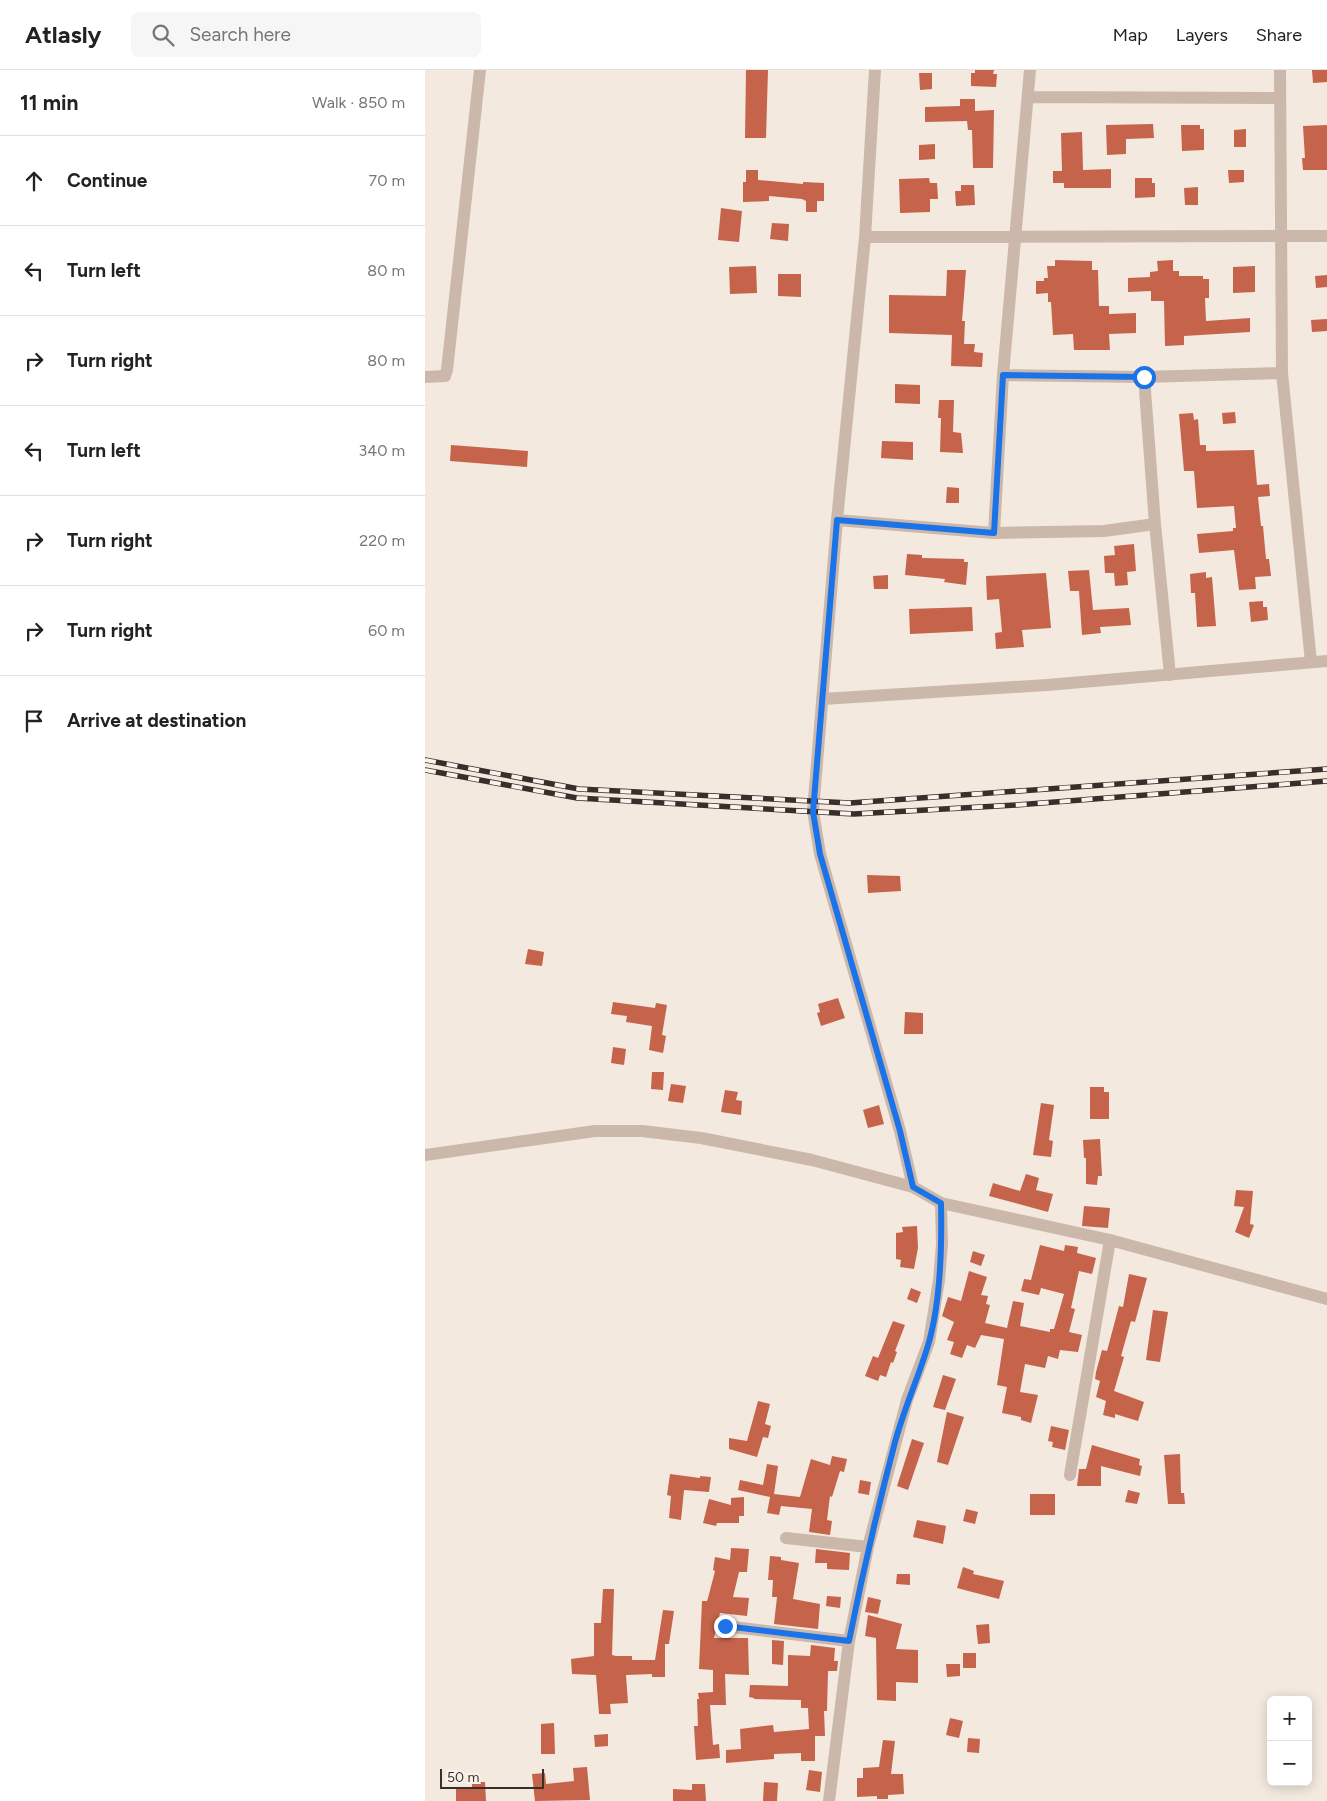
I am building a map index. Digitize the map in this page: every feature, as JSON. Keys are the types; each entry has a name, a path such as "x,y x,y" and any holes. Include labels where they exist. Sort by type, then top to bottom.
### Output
{"street":[{"path":"425,377 445,376 447,370 479,70"},
{"path":"875,70 865,237 837,520 813,812 820,854 900,1131 913,1187"},
{"path":"994,533 1003,375 1017,237 1030,70"},
{"path":"1280,70 1282,373 1311,662"},
{"path":"1028,97 1280,98"},
{"path":"865,237 1327,236"},
{"path":"1003,375 1144,377 1282,373"},
{"path":"1144,377 1155,524 1170,675"},
{"path":"837,520 994,533 1104,531 1155,524"},
{"path":"822,699 1047,685 1327,661"},
{"path":"425,1155 595,1131 642,1131 701,1138 811,1160 913,1187 941,1203 1110,1240 1327,1299"},
{"path":"829,1801 849,1641 867,1547 907,1400 929,1342 939,1280 942,1244 941,1203"},
{"path":"1070,1475 1110,1240"},
{"path":"786,1538 867,1547"},
{"path":"725,1626 849,1641"}],"building":[{"path":"746,70 768,70 766,138 745,138"},
{"path":"975,70 994,70 993,74 997,74 996,87 971,86 971,73 975,73"},
{"path":"1312,70 1327,70 1327,82 1313,83"},
{"path":"919,73 932,73 932,89 920,90"},
{"path":"960,99 975,99 975,111 994,110 993,168 973,168 972,130 968,130 967,121 925,122 925,107 960,106"},
{"path":"1153,124 1154,138 1126,139 1126,154 1107,155 1106,125"},
{"path":"1181,125 1200,125 1200,129 1204,129 1204,150 1182,151"},
{"path":"1327,125 1327,170 1303,170 1302,158 1305,158 1303,126"},
{"path":"1246,129 1246,147 1234,147 1234,130"},
{"path":"1082,132 1083,170 1111,169 1111,188 1064,188 1064,183 1053,183 1053,171 1062,171 1061,133"},
{"path":"935,144 935,159 919,160 919,145"},
{"path":"746,170 758,170 758,180 803,184 803,182 824,183 824,201 817,201 817,212 806,212 806,201 802,199 769,196 769,201 743,202 743,182 746,182"},
{"path":"1228,170 1244,170 1244,182 1229,183"},
{"path":"929,178 930,183 937,183 938,199 930,199 930,212 900,213 899,179"},
{"path":"1135,178 1152,178 1152,183 1155,183 1155,197 1135,198"},
{"path":"961,185 974,185 975,205 956,206 955,191 961,191"},
{"path":"1198,187 1198,205 1185,205 1184,188"},
{"path":"721,208 742,211 739,242 718,240"},
{"path":"772,223 789,224 788,241 770,239"},
{"path":"1055,260 1092,261 1092,270 1098,270 1099,306 1109,306 1109,314 1136,313 1136,333 1109,334 1110,350 1074,350 1073,334 1053,335 1051,302 1048,302 1048,293 1036,294 1036,281 1044,281 1044,278 1048,278 1047,266 1055,266"},
{"path":"1173,260 1173,271 1179,271 1179,276 1203,276 1203,279 1209,279 1209,298 1205,298 1206,321 1250,318 1250,332 1184,336 1184,345 1165,346 1164,301 1151,301 1151,291 1128,292 1128,278 1150,277 1150,272 1158,271 1157,261"},
{"path":"756,266 757,293 730,294 729,267"},
{"path":"1255,266 1255,292 1233,293 1233,267"},
{"path":"947,270 966,270 962,321 965,321 964,344 975,344 974,352 983,353 982,367 951,366 952,335 889,333 889,295 946,296"},
{"path":"778,274 801,274 801,297 778,296"},
{"path":"1327,275 1327,287 1316,288 1315,276"},
{"path":"1327,319 1327,331 1312,332 1311,320"},
{"path":"895,384 920,385 920,404 895,403"},
{"path":"939,400 954,400 953,432 961,433 963,453 940,452 941,418 938,418"},
{"path":"1235,412 1236,423 1223,424 1222,413"},
{"path":"1193,413 1194,420 1198,419 1200,445 1206,445 1206,451 1254,450 1257,485 1269,484 1270,496 1258,497 1266,559 1269,559 1271,576 1255,577 1256,589 1239,590 1234,550 1199,553 1197,534 1233,531 1233,528 1236,528 1234,506 1197,508 1194,471 1184,471 1179,414"},
{"path":"882,441 913,442 913,460 881,458"},
{"path":"451,445 528,451 527,467 450,461"},
{"path":"947,487 959,488 959,503 946,503"},
{"path":"1134,544 1136,571 1127,572 1128,585 1115,586 1114,573 1105,573 1104,556 1115,555 1114,546"},
{"path":"907,554 922,555 922,558 964,559 964,562 968,562 966,585 944,582 945,579 905,575"},
{"path":"1089,570 1093,610 1129,608 1131,625 1100,627 1101,633 1082,635 1079,591 1070,591 1068,571"},
{"path":"1206,572 1206,578 1212,577 1216,626 1197,627 1195,593 1191,593 1190,574"},
{"path":"1046,573 1051,628 1022,630 1024,647 996,649 995,633 1002,632 999,599 987,600 986,576"},
{"path":"888,575 888,589 874,589 873,576"},
{"path":"1263,601 1263,607 1267,607 1268,620 1251,622 1249,602"},
{"path":"972,607 973,631 910,634 909,609"},
{"path":"867,875 900,876 901,891 868,893"},
{"path":"528,949 544,952 542,966 525,964"},
{"path":"838,998 845,1018 821,1026 817,1013 820,1012 818,1004"},
{"path":"613,1002 655,1008 656,1003 667,1005 662,1035 666,1036 663,1053 649,1050 652,1026 626,1022 627,1016 611,1014"},
{"path":"905,1012 923,1013 923,1034 904,1034"},
{"path":"613,1047 626,1049 624,1065 611,1063"},
{"path":"652,1072 664,1072 663,1090 651,1089"},
{"path":"671,1084 686,1086 683,1103 668,1101"},
{"path":"1090,1087 1104,1087 1104,1092 1109,1092 1109,1119 1090,1119"},
{"path":"725,1090 738,1092 736,1100 742,1101 741,1115 721,1112"},
{"path":"1041,1103 1054,1105 1049,1140 1053,1141 1051,1157 1033,1155"},
{"path":"879,1105 884,1124 868,1128 863,1110"},
{"path":"1100,1139 1102,1176 1098,1176 1097,1185 1086,1184 1086,1158 1084,1158 1083,1140"},
{"path":"1026,1174 1039,1178 1036,1190 1053,1194 1048,1212 989,1196 993,1183 1020,1191"},
{"path":"1236,1190 1253,1191 1250,1224 1254,1225 1249,1238 1235,1232 1244,1207 1234,1206"},
{"path":"1084,1206 1110,1208 1108,1228 1082,1226"},
{"path":"917,1226 918,1248 914,1269 900,1267 901,1260 896,1259 896,1233 903,1232 902,1227"},
{"path":"1040,1245 1064,1251 1065,1245 1078,1247 1077,1253 1096,1258 1092,1274 1079,1271 1071,1308 1075,1309 1069,1332 1082,1335 1078,1352 1060,1350 1058,1359 1048,1356 1045,1368 1025,1364 1020,1392 1038,1395 1031,1423 1021,1420 1021,1417 1002,1413 1007,1387 997,1385 1004,1339 981,1335 975,1348 967,1345 962,1358 950,1354 954,1342 947,1340 954,1322 942,1316 948,1297 961,1301 969,1271 987,1277 981,1295 988,1296 986,1304 990,1305 985,1323 1007,1328 1013,1301 1024,1303 1020,1326 1050,1332 1050,1329 1054,1329 1064,1294 1041,1288 1039,1295 1021,1291 1024,1279 1031,1280"},
{"path":"973,1251 985,1255 981,1266 970,1262"},
{"path":"1129,1274 1147,1278 1135,1322 1131,1321 1121,1356 1124,1357 1114,1391 1144,1402 1138,1421 1115,1414 1115,1418 1103,1415 1106,1401 1096,1397 1100,1381 1095,1379 1096,1372 1102,1350 1107,1351 1119,1306 1123,1307"},
{"path":"911,1288 921,1292 917,1303 907,1299"},
{"path":"1153,1310 1168,1312 1160,1362 1146,1360"},
{"path":"893,1321 905,1325 895,1351 897,1352 893,1363 891,1362 886,1377 880,1375 878,1381 865,1376 873,1356 878,1358"},
{"path":"943,1375 956,1379 945,1410 933,1407"},
{"path":"758,1401 770,1404 765,1424 771,1426 768,1438 763,1437 757,1457 729,1449 729,1438 747,1441"},
{"path":"947,1412 964,1417 948,1465 937,1462"},
{"path":"1051,1426 1069,1430 1065,1450 1052,1447 1053,1442 1048,1441"},
{"path":"912,1439 924,1443 908,1490 897,1486"},
{"path":"1092,1445 1140,1459 1139,1465 1142,1466 1140,1476 1101,1466 1101,1486 1077,1486 1079,1469 1086,1469"},
{"path":"1180,1454 1181,1493 1184,1493 1185,1504 1168,1504 1164,1455"},
{"path":"832,1456 847,1459 844,1472 840,1471 832,1497 830,1496 827,1520 832,1521 830,1535 809,1532 812,1509 781,1506 779,1515 767,1513 770,1497 738,1490 740,1480 763,1485 767,1464 778,1466 774,1494 800,1497 811,1459 830,1465"},
{"path":"670,1474 700,1478 700,1476 711,1477 709,1492 684,1490 681,1520 669,1518 671,1496 667,1495"},
{"path":"860,1480 871,1482 869,1495 858,1493"},
{"path":"1128,1490 1140,1493 1137,1504 1125,1502"},
{"path":"1030,1494 1055,1494 1055,1515 1030,1515"},
{"path":"744,1497 744,1516 739,1516 739,1523 717,1523 716,1526 703,1523 709,1499 731,1505 731,1498"},
{"path":"966,1509 978,1512 975,1524 963,1521"},
{"path":"917,1520 946,1526 943,1544 913,1537"},
{"path":"731,1548 749,1549 747,1572 739,1572 733,1597 749,1598 747,1616 720,1613 714,1638 748,1638 749,1675 725,1674 726,1705 710,1705 713,1745 719,1744 720,1758 696,1760 694,1726 698,1726 698,1693 713,1692 713,1670 699,1669 702,1601 707,1601 708,1598 715,1571 713,1570 715,1557 730,1560"},
{"path":"816,1549 850,1553 849,1570 827,1569 827,1563 815,1563"},
{"path":"770,1556 781,1557 781,1560 799,1563 793,1599 820,1604 818,1629 774,1624 777,1597 772,1597 773,1580 768,1580"},
{"path":"963,1567 974,1571 973,1574 1004,1581 999,1599 957,1588"},
{"path":"897,1574 910,1574 910,1585 896,1584"},
{"path":"603,1589 614,1589 612,1655 632,1656 632,1660 655,1660 663,1610 674,1611 669,1644 665,1644 665,1677 652,1677 652,1674 626,1675 628,1703 610,1704 611,1714 599,1714 596,1675 572,1674 571,1659 594,1656 594,1623 601,1623"},
{"path":"827,1596 841,1597 840,1608 826,1606"},
{"path":"868,1597 881,1600 878,1614 865,1612"},
{"path":"868,1615 902,1624 896,1649 918,1650 918,1683 896,1682 896,1701 877,1700 876,1638 865,1636"},
{"path":"989,1624 990,1643 978,1644 976,1625"},
{"path":"772,1640 784,1641 783,1665 772,1664"},
{"path":"811,1645 835,1648 834,1661 838,1661 837,1671 828,1671 827,1711 824,1711 825,1736 815,1736 815,1761 801,1761 801,1753 774,1754 774,1759 726,1763 726,1750 741,1749 740,1729 773,1725 774,1732 809,1729 808,1708 801,1708 801,1700 754,1699 749,1697 750,1685 788,1686 788,1655 810,1656"},
{"path":"963,1653 976,1653 976,1668 963,1668"},
{"path":"946,1664 960,1664 960,1676 947,1677"},
{"path":"950,1718 963,1721 959,1738 946,1735"},
{"path":"554,1723 555,1754 541,1754 541,1724"},
{"path":"608,1734 608,1746 595,1747 594,1735"},
{"path":"968,1738 980,1739 979,1753 967,1752"},
{"path":"883,1740 895,1741 891,1774 903,1774 904,1794 888,1795 888,1799 877,1799 877,1796 857,1797 857,1778 863,1778 863,1768 879,1767"},
{"path":"587,1767 590,1800 535,1801 532,1774 545,1773 546,1784 574,1781 573,1768"},
{"path":"809,1770 822,1772 820,1792 806,1790"},
{"path":"472,1782 485,1782 486,1801 456,1801 456,1787 472,1787"},
{"path":"764,1782 778,1783 777,1801 763,1801"},
{"path":"692,1784 705,1784 706,1801 673,1801 673,1789 692,1790"}],"railway":[{"path":"425,760 579,789 850,803 1327,769"},
{"path":"425,770 577,798 854,814 1016,805 1327,781"}],"route":[{"path":"725,1626 849,1641 867,1547 894,1445 907,1400 929,1342 939,1280 942,1244 941,1203 913,1187 900,1131 820,854 814,826 813,812 837,520 994,533 1003,375 1144,377"}]}
